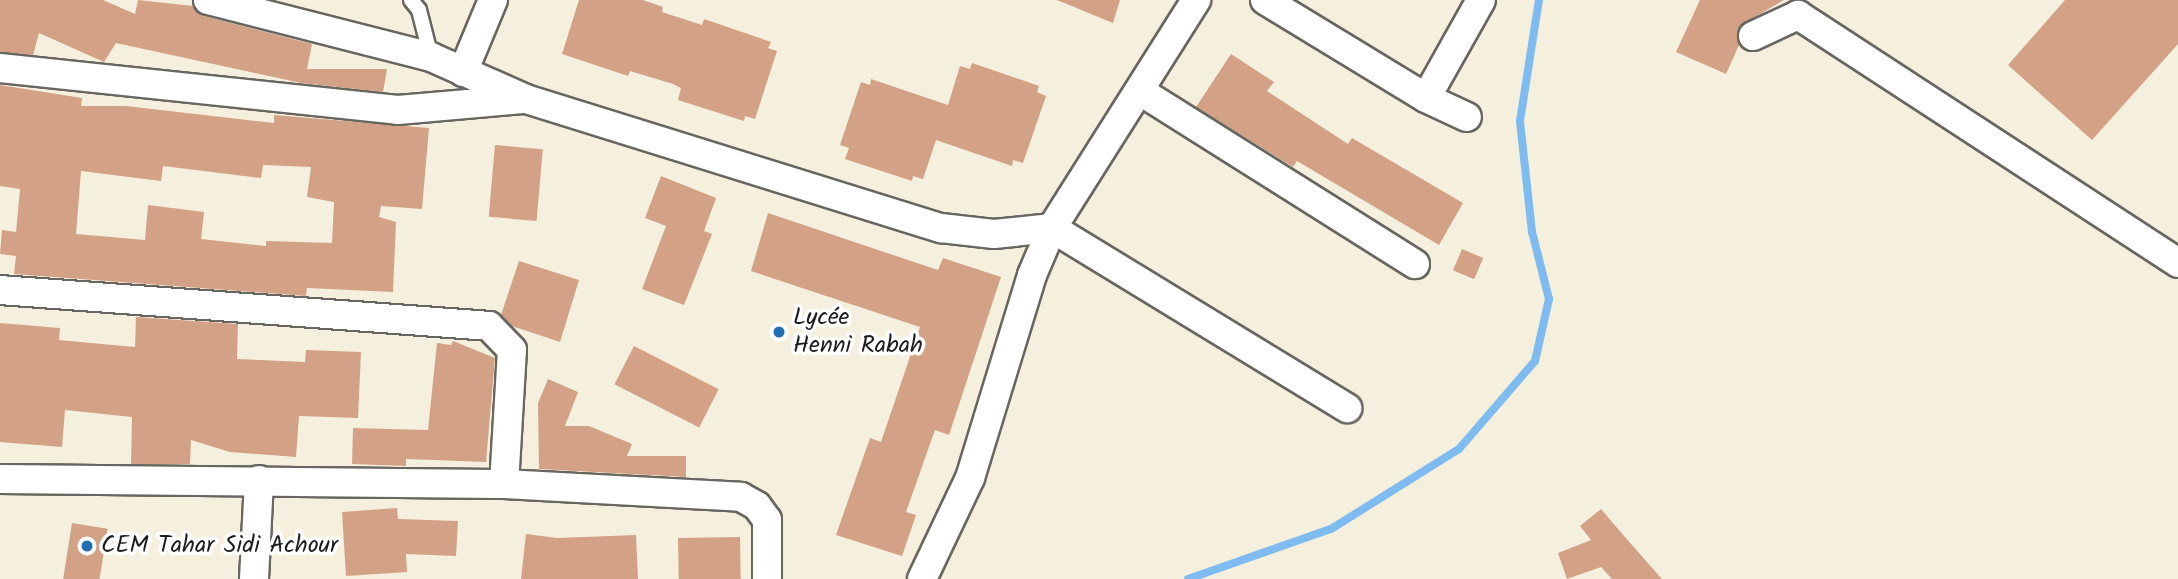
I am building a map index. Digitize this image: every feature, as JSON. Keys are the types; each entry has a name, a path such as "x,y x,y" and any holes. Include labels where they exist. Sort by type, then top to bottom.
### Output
{"street":[{"path":"208,0 431,57 526,99 942,228 994,234 1052,228 1347,408"},
{"path":"463,72 493,0"},
{"path":"922,579 970,478 1032,275 1052,228 1196,0"},
{"path":"1265,0 1426,98 1467,117"},
{"path":"1426,98 1481,0"},
{"path":"1753,36 1798,15 2178,263"},
{"path":"0,68 398,110 526,99"},
{"path":"1140,91 1415,264"},
{"path":"0,290 489,326 512,350 504,484"},
{"path":"0,479 504,484 741,497 757,506 767,520 767,579"},
{"path":"254,579 259,480"}],"lane":[{"path":"411,0 419,10 431,57"}],"building":[{"path":"0,0 103,0 135,14 138,0 193,6 204,16 312,44 307,69 387,69 383,92 301,83 116,43 104,62 39,33 33,55 0,52"},
{"path":"579,0 643,0 663,7 662,12 702,25 704,19 771,42 768,48 777,51 755,119 745,116 744,121 678,100 681,88 673,84 630,71 628,76 562,54"},
{"path":"1057,0 1120,0 1113,23"},
{"path":"1700,0 1784,0 1740,26 1739,45 1726,74 1676,52"},
{"path":"2065,0 2178,0 2178,44 2092,140 2008,65"},
{"path":"1231,54 1274,82 1267,91 1348,144 1352,138 1463,203 1439,245 1297,161 1293,167 1196,107"},
{"path":"972,63 1039,86 1037,92 1046,96 1023,163 1013,160 1012,166 936,140 923,179 913,176 912,181 845,159 849,148 840,145 861,82 870,85 871,79 948,105 960,66 970,69"},
{"path":"0,85 82,98 81,106 126,106 274,123 274,115 429,128 422,209 381,206 379,217 396,222 393,292 307,288 306,296 14,274 16,256 0,254 2,230 16,232 20,189 0,186","holes":["263,165 311,167 307,197 334,202 332,243 266,241 266,246 201,239 204,212 148,205 145,240 76,234 81,171 161,181 163,166 261,178"]},
{"path":"495,145 543,149 537,221 489,217"},
{"path":"661,176 716,198 704,231 712,234 684,305 642,289 666,226 645,218"},
{"path":"768,213 938,270 943,258 1001,277 949,435 935,430 906,512 916,515 902,556 836,535 870,438 881,442 920,327 751,271"},
{"path":"1462,249 1483,258 1474,279 1453,270"},
{"path":"519,261 579,280 560,342 512,326 501,315"},
{"path":"136,317 238,324 237,359 305,362 306,350 361,352 358,418 299,416 296,457 230,452 191,440 190,464 131,464 132,417 65,410 62,447 0,442 0,323 60,328 59,340 135,347"},
{"path":"453,341 495,358 486,462 406,459 406,466 352,464 353,428 428,430 437,343 451,345"},
{"path":"634,346 719,389 699,427 614,384"},
{"path":"548,379 578,392 565,426 589,426 632,444 627,456 686,456 686,477 539,469 538,403"},
{"path":"397,508 398,519 458,521 456,556 406,554 407,572 346,576 342,512"},
{"path":"1601,509 1662,579 1612,579 1601,567 1567,579 1558,553 1591,540 1580,526"},
{"path":"72,523 108,529 100,579 63,579"},
{"path":"526,534 557,538 636,535 638,579 521,579"},
{"path":"740,537 741,579 679,579 678,538"}],"waterway":[{"path":"1188,579 1331,529 1459,449 1535,361 1549,299 1532,232 1520,121 1539,0"}],"place":[{"name":"Lycée Henni Rabah","path":"779,332"},
{"name":"CEM Tahar Sidi Achour","path":"87,546"}]}
